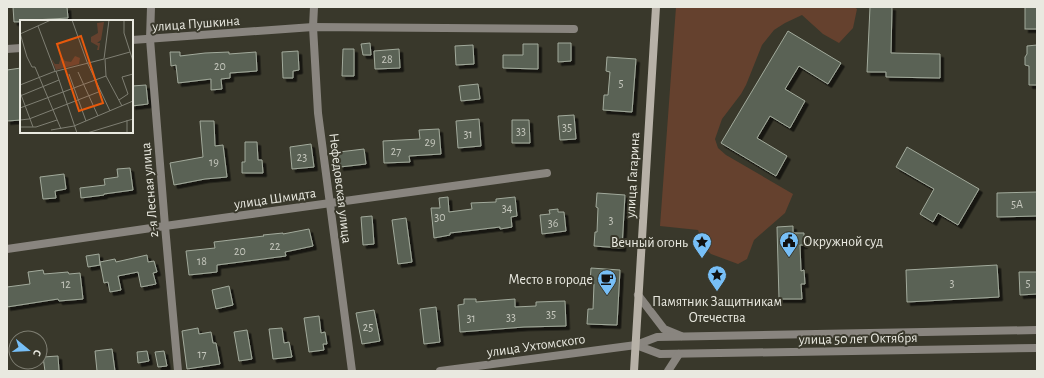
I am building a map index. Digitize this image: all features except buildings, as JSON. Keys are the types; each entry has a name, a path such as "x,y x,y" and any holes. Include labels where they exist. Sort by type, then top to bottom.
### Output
{"main road":[{"name":"улица Гагарина","path":"634,371 656,7"}],"street":[{"name":"2-я Лесная улица","path":"151,7 150,39 178,371"},
{"name":"Нефедовская улица","path":"314,7 313,27 318,114 352,371"},
{"name":"улица Пушкина","path":"133,40 313,27 574,28"},
{"path":"7,49 20,48"},
{"name":"улица Шмидта","path":"7,249 547,173"},
{"name":"улица 50 лет Октября","path":"638,295 664,329 683,337"},
{"name":"улица 50 лет Октября","path":"636,345 657,337 1037,330"},
{"name":"улица 50 лет Октября","path":"636,345 660,354 1037,348"},
{"name":"улица Ухтомского","path":"440,371 636,345"},
{"path":"668,371 679,354"}],"shaded area":[{"path":"676,7 854,7 857,9 853,28 839,43 823,34 802,15 774,30 762,45 741,94 722,119 715,139 718,148 726,155 793,194 785,213 754,240 747,259 738,264 711,254 704,247 698,230 660,226"}],"place":[{"name":"Окружной суд","path":"789,258"},
{"name":"Вечный огонь","path":"702,259"},
{"name":"Памятник Защитникам Отечества","path":"717,292"},
{"name":"Место в городе","path":"607,296"}]}
